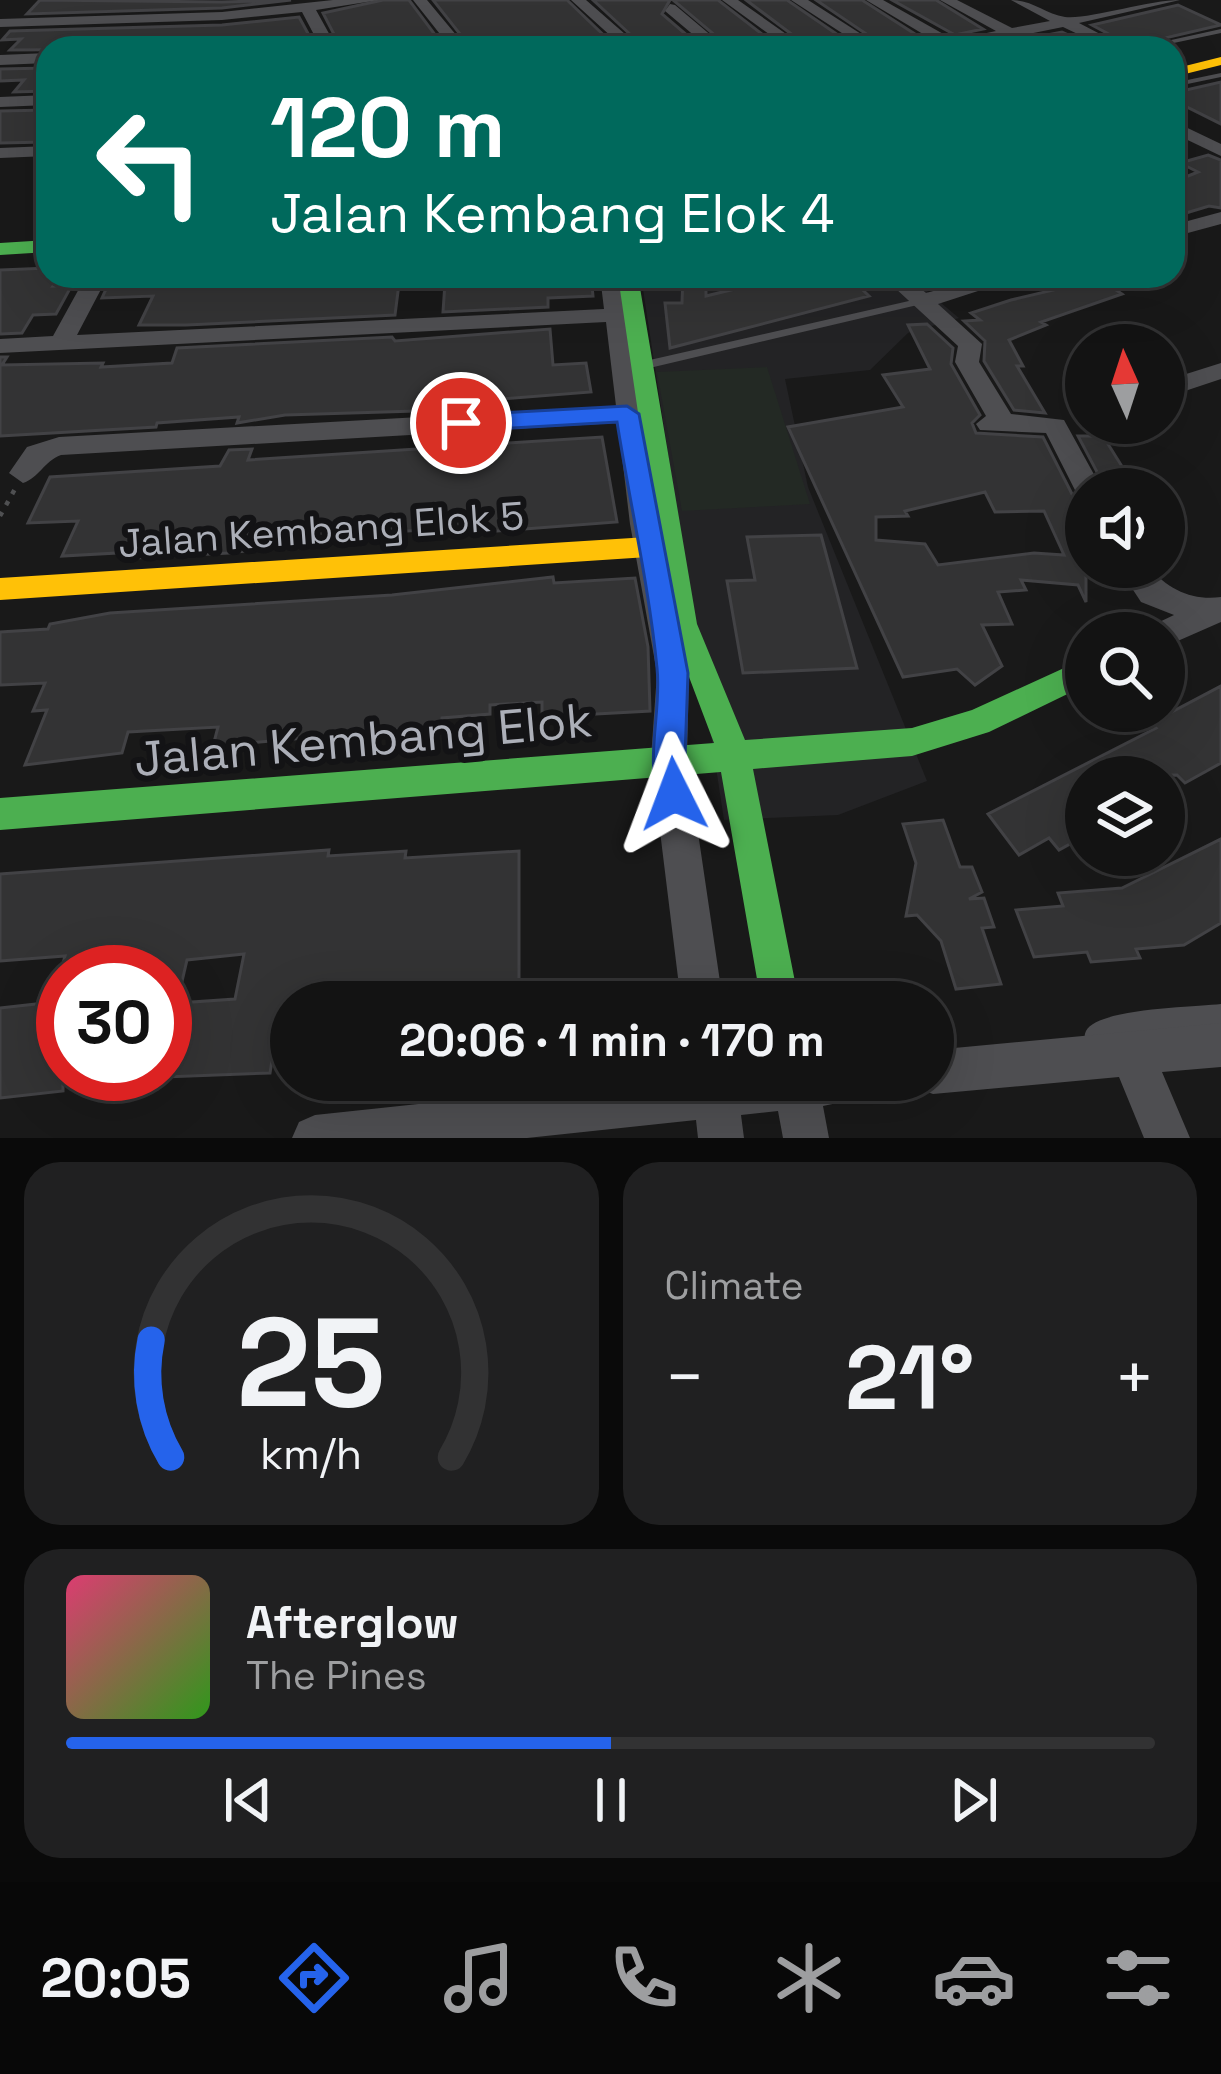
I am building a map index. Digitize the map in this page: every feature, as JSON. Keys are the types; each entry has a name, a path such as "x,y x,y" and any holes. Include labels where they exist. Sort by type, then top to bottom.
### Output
{"street":[{"path":"0,23 308,9 372,0"},
{"path":"420,0 449,36"},
{"path":"729,0 781,36"},
{"path":"798,0 856,36"},
{"path":"873,0 929,36"},
{"path":"947,0 1012,34"},
{"path":"1018,0 1094,36"},
{"path":"1123,0 1151,8"},
{"path":"1001,36 1173,0"},
{"path":"588,3 621,36"},
{"path":"694,3 669,9 703,36"},
{"path":"308,9 322,36"},
{"path":"1185,52 1221,44"},
{"path":"0,60 36,58"},
{"path":"1185,70 1221,61"},
{"path":"0,102 36,100"},
{"path":"1185,119 1216,143"},
{"path":"1185,131 1216,143"},
{"path":"1185,149 1216,143"},
{"path":"0,153 36,152"},
{"path":"1185,228 1221,218"},
{"path":"0,227 36,226"},
{"path":"0,248 36,246"},
{"path":"61,343 91,288"},
{"path":"613,288 637,413 673,673 669,758 699,981"},
{"path":"630,288 641,366 637,413"},
{"path":"906,288 970,344 967,362 992,424 1055,426 1077,468"},
{"path":"922,302 971,288"},
{"path":"0,346 617,315"},
{"path":"1185,383 1221,371"},
{"path":"23,473 36,454 59,446 637,413"},
{"path":"655,542 734,753 776,981"},
{"name":"Jalan Kembang Elok 5","path":"0,590 655,542"},
{"path":"1148,588 1214,611"},
{"path":"1185,624 1214,611"},
{"name":"Jalan Kembang Elok","path":"0,814 912,742 947,734 1065,681"},
{"path":"954,1070 1221,1045"},
{"path":"1115,1054 1167,1138"},
{"path":"799,1101 806,1138"},
{"path":"315,1138 716,1104"}],"lane":[{"path":"1185,38 1221,31"},
{"path":"1185,83 1221,75"},
{"path":"641,366 922,302"},
{"path":"1115,1054 1095,1036 1113,1025 1221,1015"}],"path":[{"path":"0,516 23,473"}],"shaded area":[{"path":"643,288 923,288 959,318 908,333 870,370 785,379 808,487 927,781 838,815 724,820"},
{"path":"767,367 810,504 682,511 657,372"}],"building":[{"path":"40,0 291,0 222,8 27,14"},
{"path":"383,0 409,0 436,36 335,36 323,13"},
{"path":"433,0 567,0 604,36 462,36"},
{"path":"593,0 670,0 662,14 688,36 632,36"},
{"path":"673,0 718,0 764,36 716,36"},
{"path":"746,0 787,0 840,36 794,36"},
{"path":"816,0 862,0 918,36 869,36"},
{"path":"892,0 936,0 983,29 955,35"},
{"path":"1178,5 1221,25 1174,36 1112,36 1092,25"},
{"path":"299,17 309,36 36,36 36,50 10,50 21,39 2,40 10,31 222,25"},
{"path":"36,68 36,91 14,92 24,80 0,81 0,69"},
{"path":"1221,82 1221,124 1185,106 1185,90"},
{"path":"36,110 36,142 0,143 0,111"},
{"path":"1208,155 1221,160 1221,208 1209,206 1185,213 1185,177 1198,172 1185,162"},
{"path":"36,268 36,288 70,288 56,314 33,315 22,333 0,334 0,270"},
{"path":"107,288 398,288 395,315 186,325 139,325 153,296 102,298"},
{"path":"445,288 592,288 593,296 548,298 548,307 443,312"},
{"path":"683,288 706,288 706,296 739,288 861,288 869,296 670,348 665,303 682,303"},
{"path":"1062,288 1113,288 1122,294 1041,322 1046,325 1009,340 1023,366 1017,366 1045,413 1014,410 984,361 985,341 964,321 980,320 971,313"},
{"path":"927,324 953,348 951,364 980,415 972,423 976,433 1043,437 1065,480 1065,584 1021,580 1026,590 998,592 1012,624 982,625 1002,666 975,685 957,669 903,677 788,427 903,407 883,375 930,369 908,325","holes":["985,492 995,512 1044,511 1064,555 1034,553 938,565 925,544 876,540 876,517 908,516 905,511"]},
{"path":"550,329 553,365 586,363 591,392 450,403 449,410 285,415 237,423 239,417 0,436 0,357 7,357 2,365 103,363 101,367 172,363 177,348 392,337 395,341"},
{"path":"602,437 617,522 472,533 472,527 407,531 229,553 133,558 136,552 62,556 78,521 28,523 50,477 220,466 229,450 252,449 248,460"},
{"path":"1082,444 1108,444 1123,468 1095,468"},
{"path":"821,535 857,668 743,673 727,581 755,580 747,537"},
{"path":"553,577 554,583 635,578 648,647 650,711 542,717 542,702 490,705 490,714 442,718 441,726 213,746 218,727 128,732 122,753 25,765 47,710 33,711 45,683 0,685 0,632 48,629 50,624 110,613 392,595"},
{"path":"1221,686 1221,763 1185,783 1185,756 1101,756 1148,732 1185,732 1185,705"},
{"path":"1065,775 1065,847 1059,850 1049,838 1019,855 988,814"},
{"path":"943,820 960,867 972,867 982,892 969,899 984,898 994,927 982,928 1001,984 956,989 941,941 917,915 906,916 916,863 903,824"},
{"path":"1221,839 1221,923 1184,945 1136,949 1140,958 1091,962 1087,952 1034,957 1016,910 1063,906 1058,893 1122,888 1146,876 1185,876 1185,857"},
{"path":"329,850 328,856 406,851 405,858 519,851 519,981 270,981 270,1073 192,1076 192,1002 235,999 244,954 192,959 192,945 36,945 36,958 0,961 0,874"},
{"path":"36,1004 36,1094 0,1098 0,1008"}],"traffic: fast":[{"path":"0,249 36,247"},
{"path":"630,288 683,624 734,753 776,981"},
{"path":"0,814 912,742 978,722 1065,681"}],"traffic: slow":[{"path":"1185,70 1221,61"},
{"path":"0,589 648,547"}],"route":[{"path":"461,423 627,414 673,673 669,758 674,794"}]}
